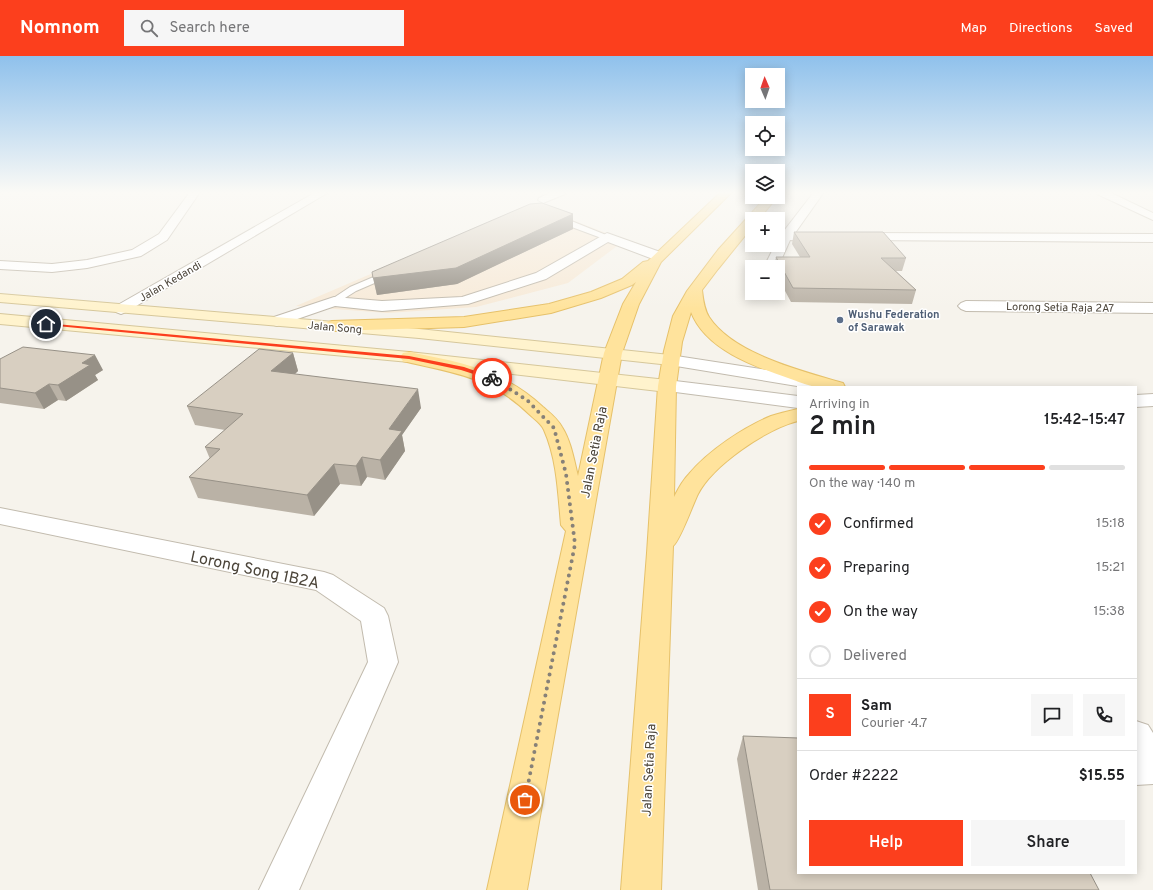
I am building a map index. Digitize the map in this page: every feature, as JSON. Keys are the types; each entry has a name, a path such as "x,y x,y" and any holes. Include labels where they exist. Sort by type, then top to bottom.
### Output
{"main road":[{"name":"Jalan Setia Raja","path":"507,890 613,353 631,304 656,258 686,231"},
{"name":"Jalan Setia Raja","path":"641,890 660,553 668,373 681,316 695,290 742,231"},
{"path":"332,326 464,322 551,308 596,295 627,282 656,258"},
{"path":"695,290 696,304 702,320 718,337 750,358 833,386"},
{"name":"Jalan Song","path":"0,298 332,326 613,353 668,373"},
{"path":"121,309 114,315 116,319 193,329 264,344"},
{"name":"Jalan Song","path":"0,320 409,357 607,380 668,373"},
{"path":"409,357 462,368 495,379 527,400 554,428 566,474 575,544"},
{"path":"660,553 680,506 696,479 719,457 748,437 777,421 797,415"}],"street":[{"path":"0,265 52,268 87,264 136,253 163,237 167,231"},
{"name":"Jalan Kedandi","path":"121,309 256,231"},
{"path":"775,260 790,231"},
{"path":"786,236 1153,238"},
{"path":"276,321 334,301 382,306 463,301 541,276 607,237 656,258"},
{"name":"Lorong Setia Raja 2A7","path":"966,306 1153,308"},
{"path":"668,373 824,386"},
{"path":"668,373 797,402"},
{"path":"1137,401 1153,400"},
{"name":"Lorong Song 1B2A","path":"0,516 324,582 374,616 383,662 279,890"},
{"path":"1137,737 1153,761"},
{"path":"1137,769 1153,768"}],"lane":[{"path":"591,231 607,237"},
{"path":"334,301 353,289 397,270"}],"shaded area":[{"path":"471,231 601,231 625,240 568,283 476,307 387,313 296,306"}],"building":[{"path":"467,231 536,231 456,268 373,278 372,272"},
{"path":"794,232 883,232 906,258 881,258 916,290 793,288 785,273 785,260 778,260 776,257 810,257"},
{"path":"23,347 95,355 82,363 90,365 58,385 49,384 35,393 0,388 0,359"},
{"path":"259,349 293,353 271,371 418,389 389,429 402,431 380,460 362,457 356,466 334,464 307,495 189,477 220,449 205,447 243,414 187,406"},
{"path":"743,736 797,738 797,874 1091,874 1099,890 770,890"}],"way so far":[{"path":"492,378 527,400 554,428 566,474 575,544 525,800"}],"place":[{"name":"Wushu Federation of Sarawak","path":"840,320"}],"route":[{"path":"46,324 409,357 462,368 492,378"}]}
